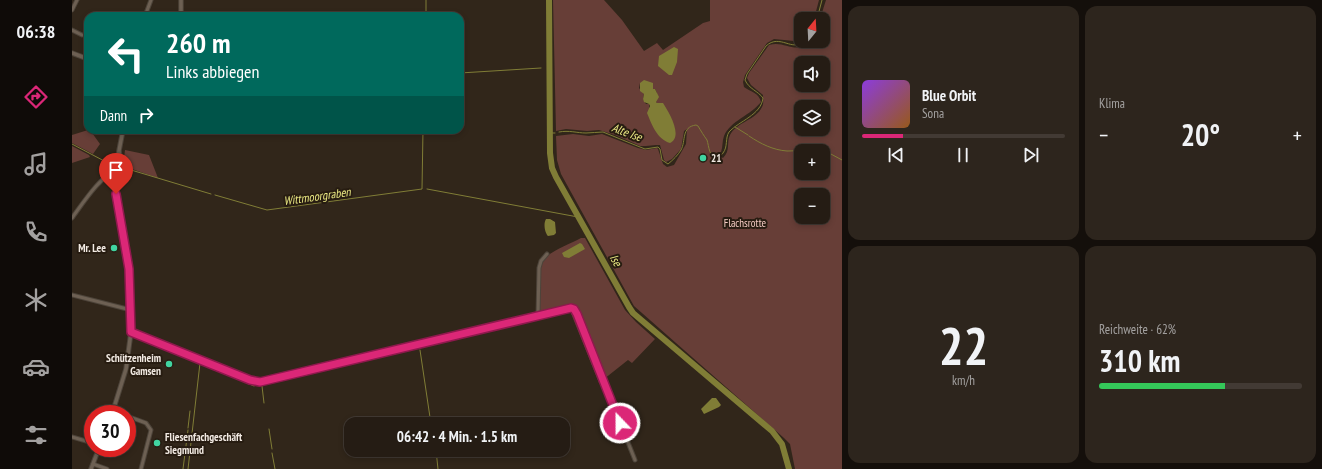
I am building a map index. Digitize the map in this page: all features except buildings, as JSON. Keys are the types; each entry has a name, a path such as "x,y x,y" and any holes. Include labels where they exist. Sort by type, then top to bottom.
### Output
{"street":[{"path":"72,10 77,0"},
{"path":"147,12 151,0"},
{"path":"181,0 181,12"},
{"path":"72,30 82,35"},
{"path":"72,53 84,58"},
{"path":"115,405 126,369 131,332 129,269 118,206 116,172 116,161 122,134"},
{"path":"72,218 109,174 116,172"},
{"path":"538,315 539,268 541,261 547,254"},
{"path":"72,295 131,310"},
{"path":"131,332 250,380 260,382 571,308 575,311 635,460"},
{"path":"136,419 146,423 151,430 141,469"},
{"path":"72,437 84,440"},
{"path":"91,469 96,457"},
{"path":"93,464 107,469"}],"green space":[{"name":"Flachsrotte","path":"553,0 604,0 622,20 644,51 657,43 663,50 703,23 710,21 710,0 819,0 816,12 794,12 794,41 774,39 767,43 745,75 743,82 744,87 757,95 761,102 752,111 731,126 727,131 723,138 721,152 715,153 723,158 727,152 729,138 733,131 755,115 763,106 763,95 751,85 747,78 769,45 778,44 794,48 830,48 830,12 822,12 826,0 842,0 842,469 795,469 790,444 634,306 561,174 557,160 556,136 573,134 589,136 602,134 638,148 646,150 657,148 663,164 667,167 674,165 686,144 687,129 684,131 681,149 672,159 666,162 664,160 660,145 640,146 599,130 587,131 566,129 556,131","holes":["640,83 655,89 657,93 656,102 672,120 675,137 649,109 649,104 646,104 643,99 644,94 639,88"]},
{"path":"84,131 84,134 93,134 100,144 93,154 72,143 72,135"},
{"path":"72,146 89,155 90,157 72,163"},
{"path":"125,150 149,155 158,178 123,166"},
{"path":"581,238 585,238 625,310 655,339 632,363 628,360 599,383 570,311 576,307 573,304 543,313 540,312 539,277 543,260 555,251"}],"shaded area":[{"path":"674,47 678,49 677,62 672,75 669,75 658,66 659,56"},
{"path":"644,80 653,83 653,89 655,89 659,97 656,102 663,103 674,123 676,135 674,140 670,143 658,135 647,113 650,106 644,102 644,94 640,91 640,83"},
{"path":"546,219 550,219 555,222 556,233 554,235 548,236 546,233"},
{"path":"580,243 585,249 569,258 564,257 562,253"},
{"path":"712,398 716,398 721,405 704,414 701,409"}],"waterway":[{"path":"426,0 426,12"},
{"name":"Ise","path":"549,0 550,153 552,168 556,177 633,313 772,431 782,444 789,469"},
{"name":"Alte Ise","path":"819,12 822,0"},
{"name":"Alte Ise","path":"559,132 603,132 645,149 658,147 660,149 662,160 668,164 681,150 688,128 696,125 707,140 711,154 718,157 725,151 729,132 754,113 761,104 763,98 749,86 745,80 747,74 766,46 776,41 794,45"},
{"path":"464,73 541,68"},
{"path":"735,127 748,135"},
{"name":"Alte Ise","path":"549,133 555,133"},
{"name":"Wittmoorgraben","path":"215,195 267,210 422,189 423,134"},
{"path":"749,136 772,148 794,151"},
{"name":"Wittmoorgraben","path":"72,144 108,163"},
{"path":"830,154 842,160"},
{"name":"Wittmoorgraben","path":"122,168 128,170"},
{"name":"Wittmoorgraben","path":"131,170 211,194"},
{"name":"Wittmoorgraben","path":"427,189 578,217"},
{"path":"424,345 567,310 572,312 574,315"},
{"path":"147,335 250,378"},
{"path":"359,361 415,348"},
{"path":"420,350 430,417"},
{"path":"262,384 355,362"},
{"path":"188,469 200,363"},
{"path":"202,364 254,386"},
{"path":"262,386 264,403"},
{"path":"188,428 190,411"},
{"path":"269,429 272,449"},
{"path":"183,469 188,430"},
{"path":"272,453 275,469"},
{"path":"437,457 438,469"}],"place":[{"name":"21","path":"703,158"},
{"name":"Mr. Lee","path":"114,248"},
{"name":"Schützenheim Gamsen","path":"169,364"},
{"name":"Fliesenfachgeschäft Siegmund","path":"157,443"}],"route":[{"path":"116,194 129,269 131,332 250,380 260,382 571,308 574,309 577,314 590,351 620,423"}]}
